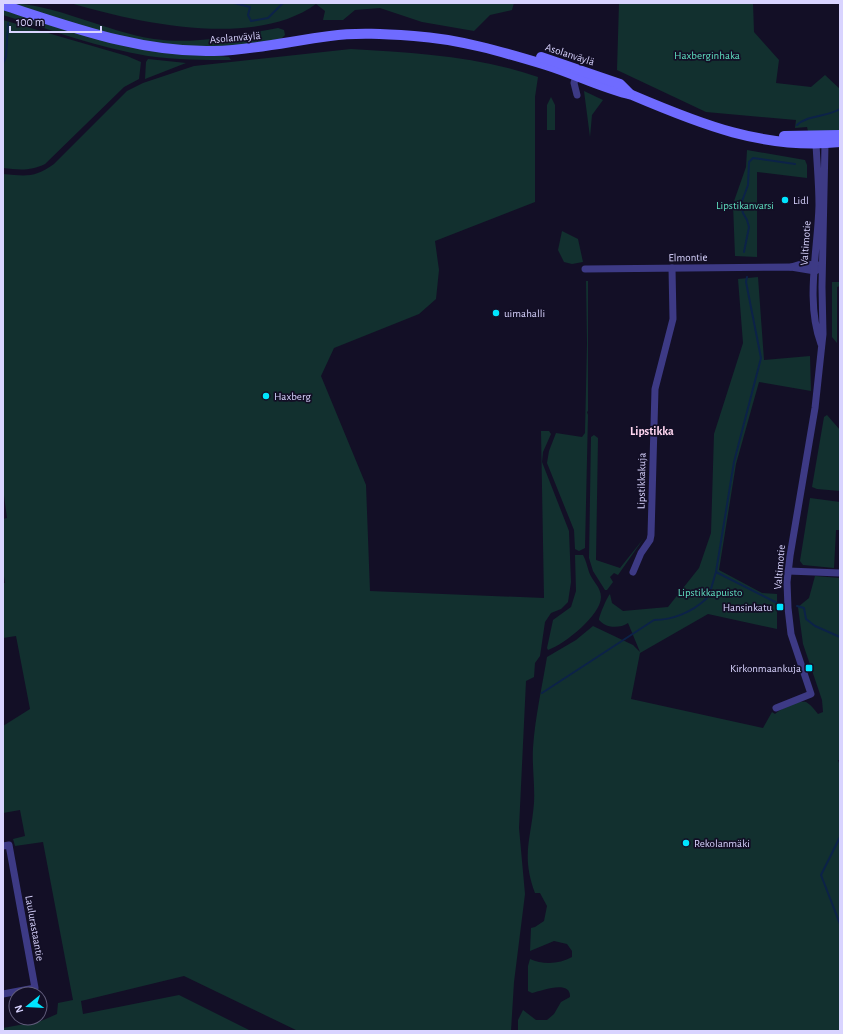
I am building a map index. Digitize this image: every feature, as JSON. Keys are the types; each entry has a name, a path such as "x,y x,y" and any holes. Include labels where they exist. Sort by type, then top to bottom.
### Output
{"main road":[{"name":"Asolanväylä","path":"3,5 110,38 160,48 213,51 282,44 299,40 331,36 367,34 414,36 473,45 579,74 617,92 632,95 707,126 770,141 840,142"},
{"name":"Asolanväylä","path":"820,141 840,135"}],"street":[{"name":"Valtimotie","path":"820,141 819,205 814,272 814,312 817,334 821,344"},
{"name":"Valtimotie","path":"776,708 811,694 791,634 787,594 788,571 815,408 823,334 820,141"},
{"path":"814,272 822,267 815,263"},
{"name":"Elmontie","path":"791,267 801,264 815,263"},
{"name":"Elmontie","path":"585,270 791,267 814,272"},
{"name":"Lipstikkakuja","path":"633,572 641,553 650,540 651,535 655,389 673,319 672,268"},
{"path":"788,571 840,573"},
{"name":"Laulurastaantie","path":"3,846 9,845 35,988 3,994"}],"green space":[{"path":"7,3 25,4 43,8 136,35 170,41 201,40 278,28 284,30 285,35 281,39 228,47 170,46 108,34"},
{"path":"70,3 514,3 512,10 490,15 474,31 422,22 380,8 355,10 343,20 323,20 325,11 316,4 290,18 261,26 229,29 196,28 162,24 98,11"},
{"name":"Haxberginhaka","path":"619,3 753,3 754,32 779,60 776,83 811,87 825,75 840,89 840,131 809,135 807,127 795,128 796,120 706,112 617,70"},
{"path":"3,10 117,44 229,57 231,60 169,58 130,53 75,38 3,15"},
{"path":"3,20 127,56 141,62 139,79 124,87 45,164 30,169 3,168"},
{"path":"351,49 422,54 469,60 492,64 538,77 535,97 535,202 435,241 439,270 436,299 419,314 334,348 321,376 366,485 370,591 544,598 541,431 549,431 551,434 543,452 542,462 569,531 571,582 568,602 561,609 551,613 545,622 540,656 535,663 534,677 526,681 519,828 525,894 514,982 511,1031 298,1031 184,976 81,1001 83,1014 179,995 251,1031 3,1031 3,1028 14,1026 48,1026 48,1018 57,1014 58,1003 73,1000 43,842 15,846 13,839 25,836 20,810 3,813 3,726 30,709 16,636 3,638 3,583 5,583 3,570 3,519 7,518 3,488 3,174 30,175 47,169 54,164 127,91 143,83 194,66"},
{"path":"148,59 186,63 145,79 146,62"},
{"path":"584,91 603,100 592,115 590,137"},
{"path":"551,97 555,105 555,130 547,130 547,105"},
{"name":"Lipstikanvarsi","path":"747,150 805,160 807,165 807,178 757,172 757,257 735,256 733,204 746,167"},
{"path":"562,231 578,239 583,262 572,264 564,262 558,250"},
{"name":"Lipstikkapuisto","path":"758,277 764,360 810,356 811,391 759,382 736,464 719,570 762,593 777,594 777,629 708,614 640,653 631,699 763,728 772,712 775,714 785,707 798,702 806,702 818,714 823,712 822,700 803,644 798,607 809,598 815,576 840,578 840,760 838,760 840,766 840,1031 518,1031 518,1020 523,1010 536,1020 547,1020 554,1014 561,1002 570,997 566,988 561,987 532,993 528,991 528,966 530,959 551,963 572,957 572,951 567,944 554,941 530,951 531,928 544,921 547,906 540,893 535,893 529,868 528,848 534,803 534,737 547,657 576,640 593,626 633,645 640,652 628,623 613,627 605,625 599,620 605,602 610,594 612,603 623,611 668,607 699,568 711,533 714,434 743,343 738,279"},
{"path":"586,281 588,281 588,415 585,548 579,551 575,549 574,530 547,463 549,451 556,433 582,437 585,433 587,343"},
{"path":"832,282 840,282 840,286 837,287 837,343 832,337"},
{"path":"827,415 840,430 840,491 817,489 812,487 824,417"},
{"path":"594,435 598,438 596,560 620,568 644,538 618,575 614,573 610,577 613,582 607,590 605,590 593,571 589,558 591,437"},
{"path":"810,498 840,502 840,530 836,530 834,568 803,565 800,561"},
{"path":"575,555 583,555 590,575 600,590 601,597 595,612 581,628 563,642 548,650 547,648 553,620 571,607 576,591"}],"waterway":[{"path":"234,3 250,7 248,15 251,21 268,18 283,3"},
{"path":"3,63 6,57 8,23"},
{"path":"797,125 806,119 835,112 840,109"},
{"path":"744,252 749,227 741,204 748,185 749,162 753,158 795,164"},
{"path":"747,277 746,282 761,358 734,462 716,572 779,604"},
{"path":"542,693 654,620 675,617 701,604 708,597 716,572"},
{"path":"797,606 804,608 806,619 815,626 840,637"},
{"path":"840,837 821,875 840,924"}],"place":[{"name":"Lidl","path":"785,200"},
{"name":"uimahalli","path":"496,313"},
{"name":"Haxberg","path":"266,396"},
{"name":"Hansinkatu","path":"780,607"},
{"name":"Kirkonmaankuja","path":"809,668"},
{"name":"Rekolanmäki","path":"686,843"}],"district":[{"name":"Lipstikka","path":"652,431"}]}
